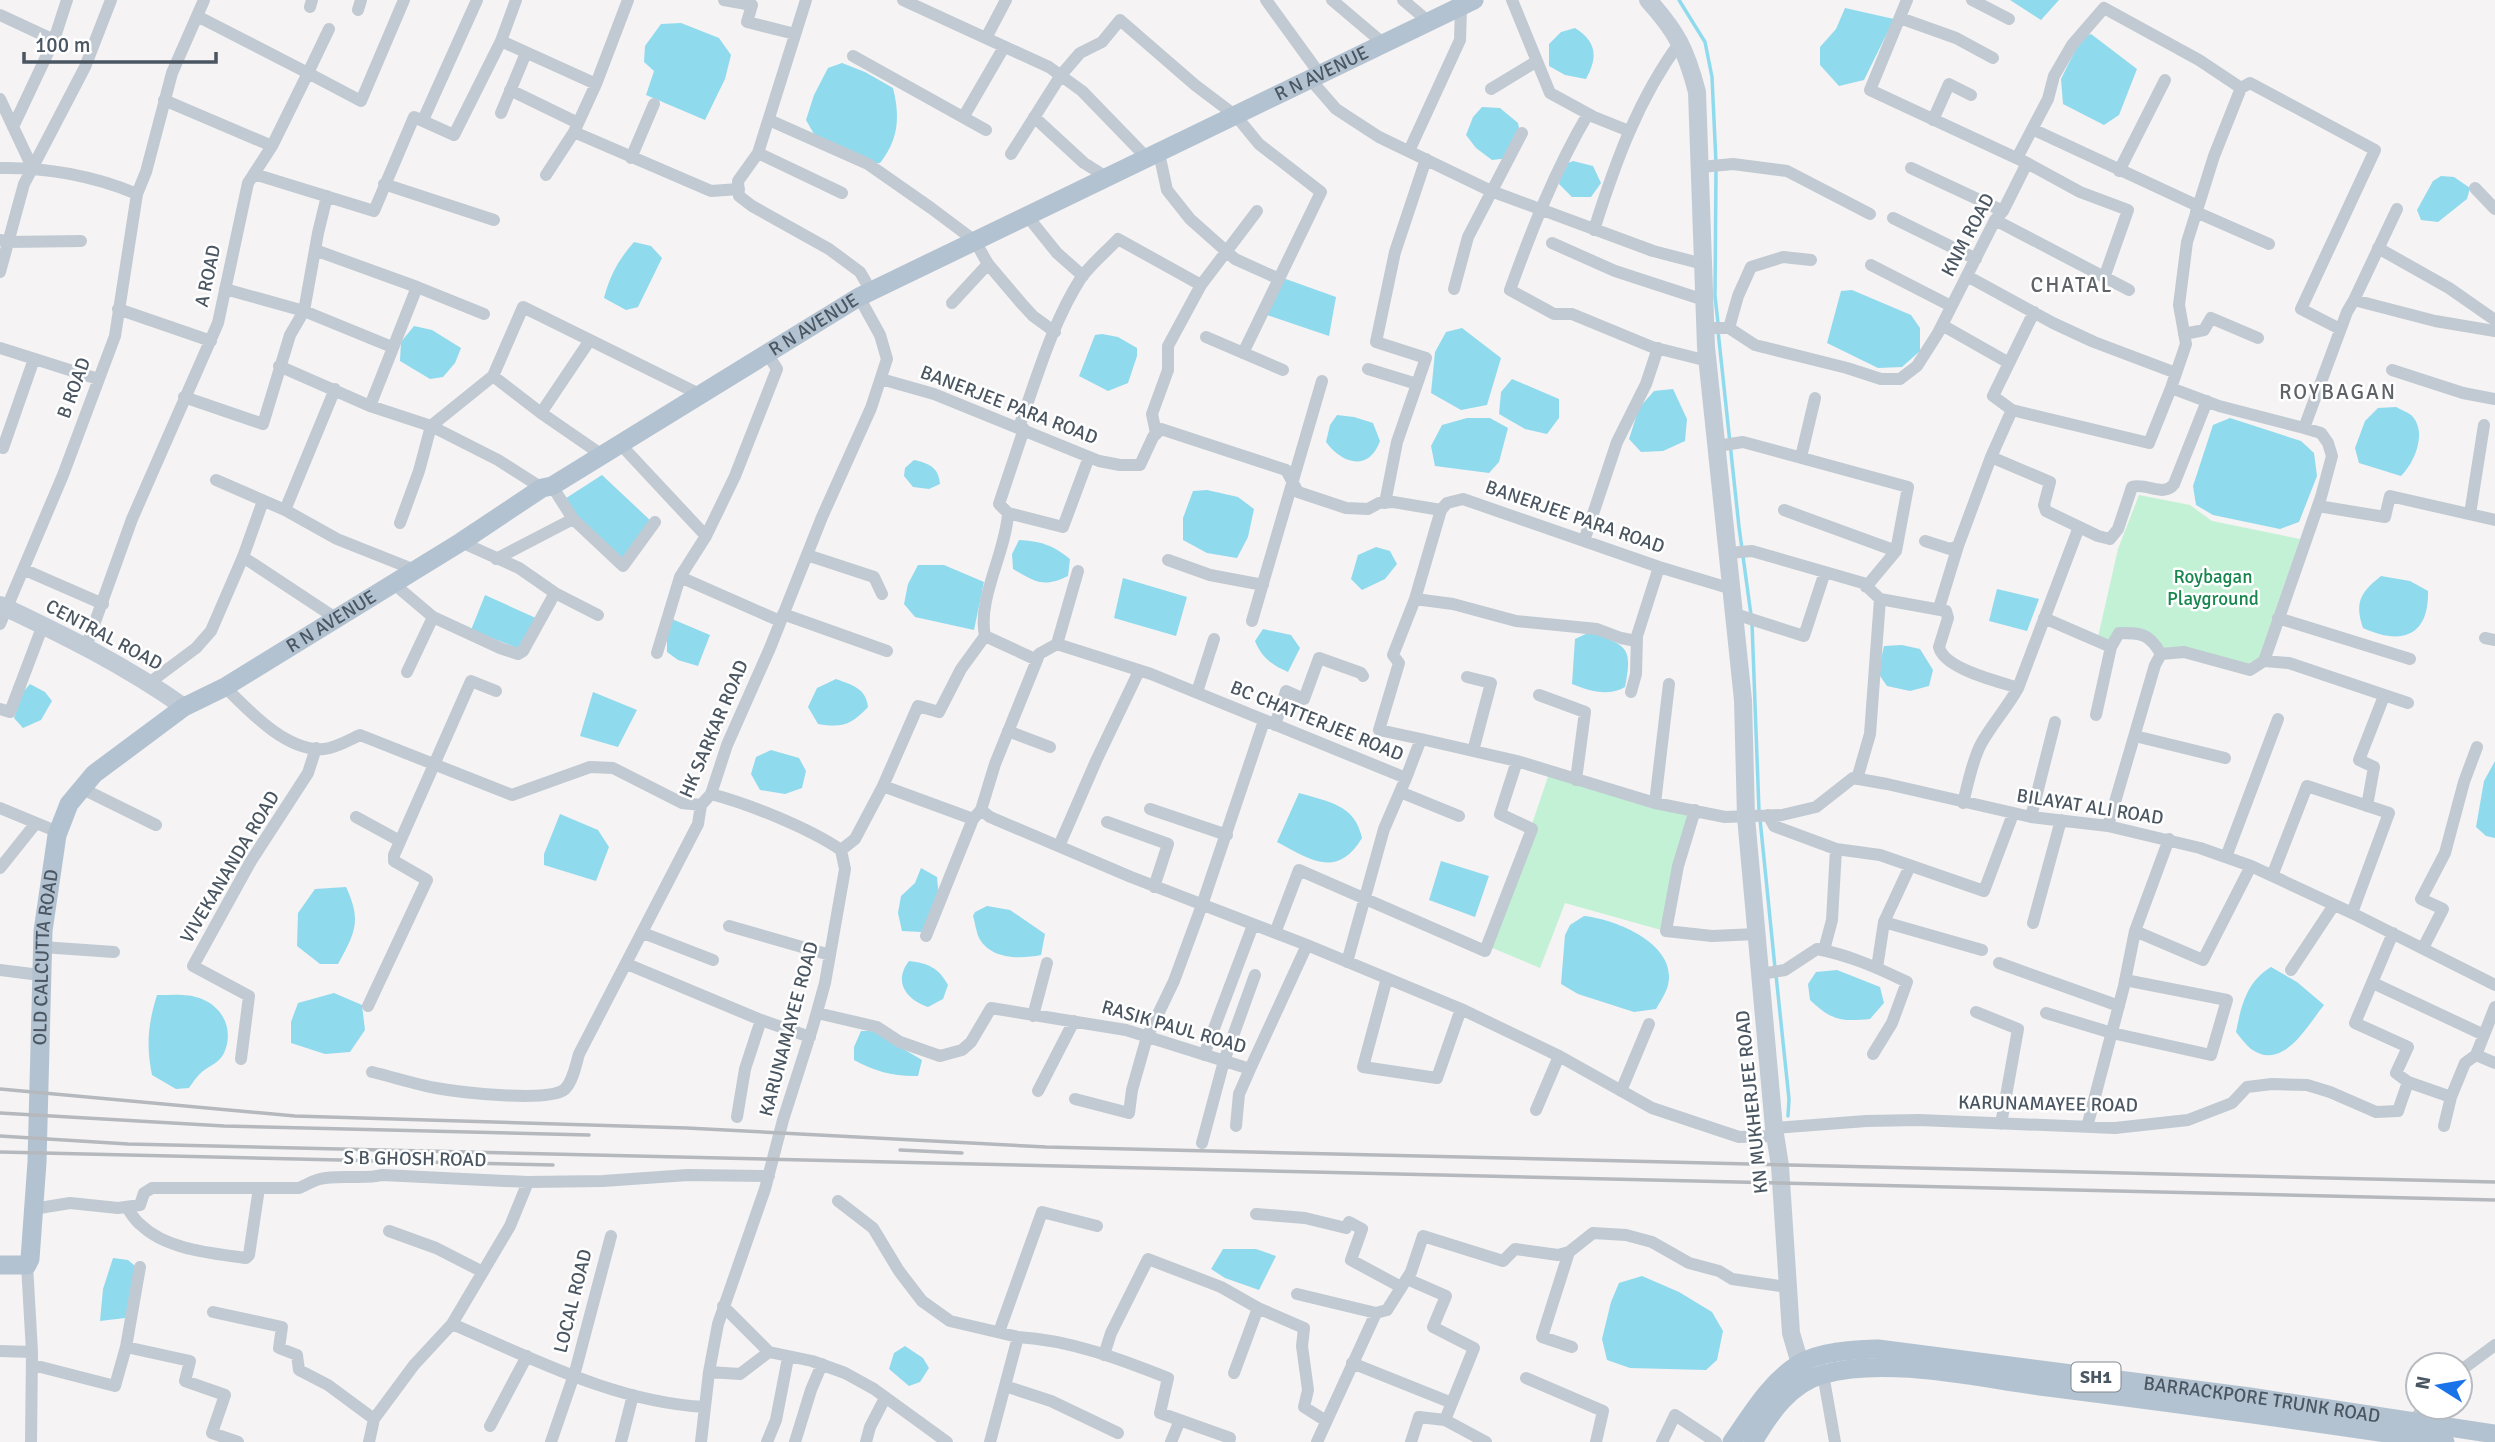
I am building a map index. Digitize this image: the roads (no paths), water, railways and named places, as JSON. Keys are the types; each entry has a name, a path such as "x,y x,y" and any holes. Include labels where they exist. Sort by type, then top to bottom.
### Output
{"main road":[{"name":"R N AVENUE","path":"184,707 225,687 865,294 1465,3"},
{"name":"OLD CALCUTTA ROAD","path":"27,1265 30,1259 37,1162 42,947 47,892 58,832 69,804 94,774 184,707"},
{"path":"0,1265 27,1265"},
{"name":"BARRACKPORE TRUNK ROAD","path":"1753,1442 1776,1406 1809,1373 1853,1350 1878,1349 2250,1397 2495,1434"},
{"name":"BARRACKPORE TRUNK ROAD","path":"1732,1442 1779,1381 1809,1373 1885,1367 2445,1442"}],"street":[{"path":"13,127 54,40 67,0"},
{"path":"0,272 3,241 24,184 85,67 111,0"},
{"name":"B ROAD","path":"3,613 24,570 115,336 136,194 146,172 172,73 204,0"},
{"path":"197,16 361,101 402,0"},
{"path":"424,120 477,0"},
{"path":"254,174 374,211 414,117 454,135 501,41 516,0"},
{"path":"546,175 576,127 596,84 628,0"},
{"path":"724,0 752,5 747,22 795,34"},
{"path":"510,90 631,158 711,191 738,189 738,181 758,153 806,0"},
{"path":"903,0 1061,75 1154,156 1167,190 1190,219 1235,259 1277,278"},
{"path":"929,12 936,0"},
{"path":"986,38 1006,0"},
{"path":"1266,0 1336,109 1379,136 1490,191 1653,251 1703,264"},
{"path":"1332,0 1384,44"},
{"path":"1404,0 1429,22"},
{"path":"1512,0 1550,93 1588,114 1629,131"},
{"name":"KN MUKHERJEE ROAD","path":"1648,0 1670,25 1688,56 1697,92 1705,328 1744,711 1746,817 1780,1166 1791,1333 1809,1373"},
{"path":"1907,0 1870,90 2022,161 2080,192 2128,210 2104,278"},
{"path":"1972,0 2009,19"},
{"path":"1409,151 1460,40 1465,3"},
{"name":"KNM ROAD","path":"1729,328 1755,345 1881,379 1900,379 1917,366 1942,325 1999,216 2032,129 2048,99 2054,76 2072,45 2104,8 2199,60 2241,88"},
{"path":"0,15 54,40"},
{"path":"1900,18 1956,38 1993,58"},
{"path":"1011,154 1061,75 1080,53 1102,42 1121,20 1195,85 1236,116 1259,144 1321,192 1242,353"},
{"name":"A ROAD","path":"86,647 132,519 218,323 247,183 272,146 329,29"},
{"path":"501,41 596,84"},
{"path":"1594,230 1612,170 1629,131 1651,87 1680,42"},
{"path":"964,116 1004,47"},
{"path":"501,113 526,53"},
{"path":"853,56 986,130"},
{"path":"1491,89 1537,61"},
{"path":"2119,171 2165,80"},
{"path":"2034,312 1993,396 2012,410 2149,443 2186,344 2179,306 2187,243 2214,156 2241,88 2250,83 2375,150 2301,309 2340,329"},
{"path":"1933,120 1949,85 1971,95"},
{"path":"0,99 32,167"},
{"path":"164,100 272,146"},
{"path":"631,158 654,104"},
{"path":"1588,114 1566,150 1539,209 1510,290 1554,314 1572,314 1658,348 1708,361"},
{"path":"1034,117 1084,163 1108,178"},
{"path":"769,120 868,164 975,241 988,264 1033,316 1055,332"},
{"path":"2032,129 2269,244"},
{"path":"1454,289 1468,237 1522,134"},
{"path":"758,153 842,193"},
{"path":"1385,503 1398,442 1426,358 1376,342 1395,252 1426,159"},
{"path":"1701,167 1733,164 1787,171 1870,214"},
{"path":"0,168 32,167 116,185 136,194"},
{"path":"1911,169 2129,290"},
{"path":"384,184 494,220"},
{"path":"2474,188 2495,209"},
{"name":"HK SARKAR ROAD","path":"372,1072 437,1088 481,1093 527,1097 557,1094 566,1089 579,1054 698,824 701,806 711,794 727,745 872,408 887,359 860,272 829,249 752,206 739,195 738,189"},
{"path":"184,397 263,424 290,335 304,311 327,197"},
{"path":"2304,428 2340,329 2397,209"},
{"path":"1156,433 1152,414 1168,370 1168,345 1201,285 1257,211"},
{"path":"1028,217 1057,253 1083,276"},
{"path":"1893,219 1976,259"},
{"path":"1089,457 1063,527 1009,513 999,504 1038,371 1069,299 1083,276 1118,239 1201,285"},
{"path":"3,241 81,241"},
{"path":"1552,243 1615,271 1704,300"},
{"path":"2378,248 2449,288 2495,320"},
{"path":"315,250 484,314"},
{"path":"1705,328 1729,328 1738,296 1751,267 1783,257 1811,260"},
{"path":"952,303 988,264"},
{"path":"1871,265 1951,306"},
{"path":"1968,276 2094,342 2176,373"},
{"path":"370,406 417,287"},
{"path":"225,289 304,311 393,347"},
{"path":"2354,299 2435,321 2495,331"},
{"path":"400,523 419,471 431,426 493,376 523,307 701,395"},
{"path":"118,309 211,341"},
{"path":"2184,334 2204,330 2211,318 2259,338"},
{"path":"1942,325 2009,363"},
{"path":"1206,337 1283,370"},
{"path":"541,413 590,340"},
{"path":"0,348 98,379"},
{"path":"1584,541 1617,442 1646,384 1658,348"},
{"path":"657,653 680,577 706,536 736,476 767,398 776,369 767,353"},
{"path":"3,448 34,359"},
{"path":"279,366 370,406 431,426 547,487 573,519 623,566 655,522"},
{"path":"1368,369 1417,384"},
{"path":"2392,370 2463,393 2495,399"},
{"path":"493,376 602,455"},
{"name":"BANERJEE PARA ROAD","path":"881,379 934,394 1089,457 1120,465 1140,465 1156,433 1161,429 1286,470 1298,492 1346,508 1368,509 1385,503 1441,510 1447,503 1463,499 1658,567 1732,589"},
{"path":"1252,621 1322,381"},
{"path":"2171,388 2320,433 2328,443 2332,456 2318,506 2264,661"},
{"path":"285,510 335,389"},
{"path":"1801,457 1815,398"},
{"path":"1991,457 2050,482 2044,505 2046,511 2110,539 2118,529 2132,487 2136,485 2165,490 2174,484 2207,401"},
{"path":"1938,608 1991,457 2012,410"},
{"path":"2470,514 2484,425"},
{"path":"1717,446 1743,442 1908,487 1896,551 1866,587"},
{"path":"621,445 706,536"},
{"path":"216,480 285,510 337,539 415,570"},
{"path":"2318,506 2385,517 2390,496 2495,520"},
{"path":"149,683 196,648 211,631 243,558 263,501"},
{"path":"1421,739 1379,730 1399,663 1393,654 1415,599 1441,510"},
{"path":"1784,510 1896,551"},
{"path":"985,636 982,624 1007,531 1009,513"},
{"path":"496,559 573,519"},
{"path":"1963,803 1979,747 2007,709 2018,688 2079,527"},
{"path":"1925,541 1950,548 1958,546"},
{"path":"461,542 519,568 555,593 598,615"},
{"path":"1728,552 1752,551 1863,583 1880,599 1938,608 1948,613 1939,648 1945,659 1960,668 2018,688"},
{"path":"807,555 874,578 882,594"},
{"path":"243,558 337,619"},
{"path":"1168,561 1210,575 1263,585"},
{"path":"1630,692 1636,674 1636,641 1658,567"},
{"path":"24,570 103,604"},
{"path":"926,936 1039,654 1057,645 1078,571"},
{"path":"1735,614 1804,636 1825,572"},
{"path":"680,577 782,618 887,651"},
{"path":"394,584 433,617 500,649 518,654 523,651 555,593"},
{"path":"1415,599 1453,604 1516,621 1597,629 1636,641"},
{"path":"1746,817 1816,807 1853,778 1857,779 1870,734 1880,599"},
{"name":"CENTRAL ROAD","path":"3,613 43,625 86,647 149,683 184,707"},
{"path":"407,672 433,617"},
{"path":"2044,618 2111,647"},
{"path":"2278,618 2410,659"},
{"path":"0,709 10,712 43,625"},
{"path":"2096,715 2111,647 2119,633 2139,633 2153,640 2161,654"},
{"path":"985,636 1037,660"},
{"path":"711,794 731,799 827,840 841,850 855,839 883,786 918,706 939,712 961,669 985,636"},
{"path":"1197,692 1214,639"},
{"name":"BC CHATTERJEE ROAD","path":"1057,645 1197,692 1406,778 1421,739 1517,761 1655,803 1725,817 1746,817"},
{"path":"2161,654 2184,652 2250,670 2264,661 2288,663 2408,704"},
{"path":"2108,826 2155,665 2161,654"},
{"path":"1075,1099 1129,1113 1132,1090 1147,1037 1174,981 1270,723 1286,691 1304,699 1318,658 1363,676"},
{"path":"1059,846 1139,671"},
{"path":"1466,677 1491,683 1473,751"},
{"path":"368,1006 427,880 394,861 400,841 471,681 496,691"},
{"path":"1655,803 1669,684"},
{"path":"225,687 271,729 303,747 325,749 359,735 512,795 590,767 613,768 682,803 701,806"},
{"path":"1539,695 1585,712 1576,780"},
{"path":"2367,806 2374,767 2359,760 2384,696"},
{"path":"2226,858 2278,719"},
{"path":"2031,817 2055,722"},
{"path":"1008,732 1050,747"},
{"path":"2135,736 2225,758"},
{"path":"2423,948 2443,909 2421,899 2445,853 2464,782 2477,747"},
{"name":"VIVEKANANDA ROAD","path":"241,1059 249,996 193,966 251,861 308,773 316,748"},
{"path":"1275,933 1298,870 1485,951 1532,829 1500,814 1517,761"},
{"path":"1347,962 1384,829 1406,778"},
{"name":"BILAYAT ALI ROAD","path":"1857,779 2013,814 2108,826 2169,839 2250,866 2352,913 2495,985"},
{"name":"KARUNAMAYEE ROAD","path":"883,786 990,817 1154,887 1307,945 1461,1009 1559,1056 1652,1108 1740,1137 1866,1121 2115,1128 2188,1120 2232,1103 2247,1087 2272,1084 2307,1085 2376,1112 2398,1111 2409,1082"},
{"path":"2272,876 2307,786 2389,813 2352,913"},
{"path":"83,789 156,825"},
{"path":"1400,792 1460,816"},
{"path":"0,808 58,832"},
{"path":"1150,809 1227,835"},
{"path":"1695,810 1678,866 1666,931 1712,936 1757,934"},
{"path":"1768,815 1774,826 1836,849 1880,855 1984,891 2013,814"},
{"path":"356,817 400,841"},
{"path":"2033,923 2061,820"},
{"path":"1107,821 1168,844 1154,887"},
{"path":"0,868 36,823"},
{"path":"2087,1127 2119,1006 2135,931 2169,839"},
{"path":"1825,950 1832,920 1836,849"},
{"name":"KARUNAMAYEE ROAD","path":"701,1442 709,1372 723,1306 769,1176 817,1013 845,869 841,850"},
{"path":"1877,968 1884,922 1910,866"},
{"path":"2135,931 2203,960 2250,866"},
{"path":"2291,970 2334,905"},
{"path":"1884,922 1982,950"},
{"path":"1204,1055 1253,925"},
{"path":"729,926 830,955"},
{"path":"643,933 713,960"},
{"path":"2393,933 2355,1023 2408,1047 2396,1073 2409,1082 2451,1097"},
{"name":"RASIK PAUL ROAD","path":"817,1013 877,1027 900,1042 940,1056 962,1050 971,1042 991,1008 1126,1030 1250,1069 1307,945"},
{"path":"42,947 114,952"},
{"path":"1760,974 1785,970 1817,949 1877,968 1907,982 1892,1023 1873,1054"},
{"path":"1033,1016 1047,963"},
{"path":"626,964 761,1020 810,1037"},
{"path":"1999,964 2119,1006"},
{"path":"0,970 40,975"},
{"path":"1202,1143 1224,1061 1255,975"},
{"path":"1387,978 1363,1067 1437,1078 1461,1009"},
{"path":"2046,1013 2112,1033 2211,1055 2227,1000 2125,980"},
{"path":"2373,983 2484,1035"},
{"path":"2444,1126 2451,1097 2465,1063 2476,1055 2495,1007"},
{"path":"1976,1012 2018,1029 2001,1124"},
{"path":"737,1117 745,1069 761,1020"},
{"path":"1038,1091 1074,1021"},
{"path":"1621,1091 1649,1024"},
{"path":"2476,1055 2495,1063"},
{"path":"1536,1110 1559,1056"},
{"path":"1236,1126 1239,1094 1250,1069"},
{"name":"S B GHOSH ROAD","path":"127,1208 140,1205 144,1194 152,1188 299,1188 329,1177 382,1175 528,1182 603,1181 688,1175 769,1176"},
{"path":"369,1442 374,1419 414,1365 452,1324 512,1222 528,1182"},
{"path":"33,1209 70,1203 127,1208 141,1226 166,1240 197,1251 246,1258 249,1255 259,1188"},
{"path":"838,1201 873,1228 898,1271 922,1301 950,1321 1018,1337 1047,1338 1168,1378 1159,1412 1230,1438 1229,1442"},
{"path":"999,1332 1042,1212 1097,1226"},
{"path":"1256,1213 1305,1218 1346,1228 1349,1222 1362,1229 1351,1260 1404,1283 1446,1297 1433,1327 1474,1348 1445,1420"},
{"path":"389,1231 436,1248 483,1272"},
{"path":"1297,1294 1376,1313 1387,1310 1404,1283 1423,1236 1503,1261 1515,1249 1558,1255 1569,1252 1592,1233 1626,1235 1652,1242 1689,1263 1719,1271 1732,1279 1787,1287"},
{"name":"LOCAL ROAD","path":"551,1442 573,1375 611,1236"},
{"path":"1569,1252 1542,1337 1572,1347"},
{"path":"1104,1355 1111,1333 1148,1259 1221,1287 1258,1308 1304,1328 1302,1346 1308,1390 1304,1408 1326,1421"},
{"path":"27,1265 33,1359 31,1442"},
{"path":"0,1351 115,1386 126,1347 140,1266"},
{"path":"723,1306 769,1352 822,1364 855,1378 885,1398 927,1436 947,1442"},
{"path":"1234,1373 1258,1308"},
{"path":"213,1312 282,1327 279,1348 297,1354 299,1370 328,1385 374,1419"},
{"path":"1317,1442 1376,1313"},
{"path":"452,1324 594,1385 684,1406 705,1407"},
{"path":"990,1442 1018,1337"},
{"path":"2474,1361 2495,1345"},
{"path":"126,1347 190,1361 185,1381 225,1395 212,1433 238,1442"},
{"path":"709,1372 740,1374 769,1352"},
{"path":"490,1426 527,1356"},
{"path":"767,1442 776,1420 788,1358"},
{"path":"1352,1363 1452,1403"},
{"path":"795,1442 822,1364"},
{"path":"1809,1373 1835,1442"},
{"path":"1526,1378 1603,1411 1596,1442"},
{"path":"1005,1386 1051,1401 1118,1433"},
{"path":"621,1442 633,1395"},
{"path":"866,1442 870,1427 885,1398"},
{"path":"1662,1442 1675,1415 1716,1442"},
{"path":"1411,1442 1419,1417 1445,1420 1486,1442"},
{"path":"1171,1442 1180,1420"}],"water":[{"path":"2010,0 2059,0 2041,20"},
{"path":"1845,8 1894,19 1864,80 1839,86 1820,65 1820,47 1836,29"},
{"path":"681,23 719,38 731,55 725,79 705,120 646,95 654,71 644,62 645,46 661,24"},
{"path":"1575,28 1588,39 1593,50 1594,57 1586,79 1565,75 1549,66 1549,44 1561,32"},
{"path":"2091,34 2137,69 2119,115 2104,125 2063,104 2061,79 2082,37"},
{"path":"842,63 893,88 897,108 896,127 891,145 880,163 873,163 814,134 806,120 814,95 828,68"},
{"path":"1482,107 1500,108 1518,123 1520,133 1509,158 1492,160 1476,148 1466,135 1473,117"},
{"path":"1573,161 1593,166 1601,183 1591,197 1572,197 1559,184 1563,165"},
{"path":"2441,176 2454,177 2470,188 2467,199 2438,222 2421,220 2417,210 2433,181"},
{"path":"634,242 651,246 662,258 638,307 626,310 604,298 616,268"},
{"path":"1283,278 1336,297 1329,336 1267,315"},
{"path":"1852,290 1911,315 1920,328 1920,351 1902,367 1878,368 1827,343 1841,291"},
{"path":"414,326 432,330 461,348 455,363 443,377 430,379 400,361 401,342"},
{"path":"1462,328 1501,358 1487,405 1461,410 1431,393 1435,352 1446,332"},
{"path":"1095,335 1118,337 1137,348 1128,383 1108,391 1079,376"},
{"path":"1512,379 1559,399 1559,418 1547,434 1525,429 1499,414 1501,392"},
{"path":"1673,389 1687,419 1685,441 1663,451 1641,452 1629,439 1639,408 1654,391"},
{"path":"2396,407 2411,415 2419,429 2415,455 2401,476 2359,463 2355,448 2365,421 2378,408"},
{"path":"1337,415 1373,423 1380,441 1369,457 1362,461 1347,460 1332,450 1326,442 1330,425"},
{"path":"1467,418 1490,418 1508,428 1499,462 1489,473 1435,466 1431,446 1442,425"},
{"path":"2230,418 2301,441 2314,453 2317,476 2299,522 2280,529 2213,515 2196,505 2193,486 2213,425"},
{"path":"914,460 932,467 940,484 929,489 913,487 904,476 905,468"},
{"path":"602,475 651,521 627,562 560,502"},
{"path":"1207,490 1238,497 1254,509 1248,537 1237,558 1207,553 1183,540 1183,518 1193,491"},
{"path":"1019,540 1046,545 1064,554 1070,559 1068,576 1052,582 1040,582 1013,569 1012,554"},
{"path":"1376,547 1390,551 1397,564 1385,579 1362,590 1351,579 1358,555"},
{"path":"918,565 944,565 984,582 974,630 915,617 904,604 908,584"},
{"path":"2381,576 2410,581 2428,591 2423,619 2418,628 2410,634 2389,636 2363,628 2359,611 2361,598 2368,587"},
{"path":"1123,578 1187,597 1176,636 1114,618"},
{"path":"1997,589 2039,599 2027,631 1989,621"},
{"path":"485,595 538,619 523,650 471,630"},
{"path":"672,619 710,635 698,666 678,660 667,652 667,636"},
{"path":"1263,629 1291,635 1300,648 1288,672 1268,660 1258,647 1255,641"},
{"path":"1590,632 1624,649 1628,663 1625,687 1605,692 1572,684 1575,639"},
{"path":"1902,645 1920,649 1933,670 1929,686 1910,691 1887,686 1878,673 1884,646"},
{"path":"836,679 861,691 868,707 846,724 818,724 808,707 817,688"},
{"path":"30,684 45,692 52,701 41,720 23,728 14,718 23,692"},
{"path":"593,692 637,710 618,747 580,736"},
{"path":"771,750 799,758 806,771 802,788 785,794 760,790 751,774 756,757"},
{"path":"2495,761 2495,838 2486,836 2476,827 2484,781"},
{"path":"1299,793 1330,802 1347,811 1362,838 1353,851 1333,862 1323,862 1301,855 1277,842"},
{"path":"560,814 598,830 609,847 596,881 544,865 544,854"},
{"path":"1441,861 1489,876 1475,917 1429,900"},
{"path":"921,868 937,877 939,898 922,932 902,931 898,913 901,896 915,883"},
{"path":"346,887 355,918 349,944 338,964 320,964 297,946 298,913 315,889"},
{"path":"987,906 1010,910 1045,934 1041,955 1007,956 984,945 979,938 973,916"},
{"path":"1584,916 1627,928 1654,946 1663,957 1669,970 1668,985 1656,1009 1634,1012 1578,994 1561,984 1565,935 1570,925"},
{"path":"909,961 927,965 941,974 948,985 943,999 928,1007 908,994 902,983 902,976"},
{"path":"2271,967 2297,982 2324,1005 2293,1044 2274,1055 2263,1055 2251,1049 2236,1032 2243,1004 2251,987 2256,979"},
{"path":"1837,970 1880,987 1884,1003 1870,1019 1837,1018 1824,1012 1810,1000 1808,984 1816,972"},
{"path":"334,993 362,1005 365,1030 350,1052 325,1054 291,1043 291,1022 298,1003"},
{"path":"157,995 197,997 216,1008 225,1021 228,1037 224,1053 217,1062 201,1073 189,1088 176,1089 152,1075 149,1035"},
{"path":"861,1031 873,1031 922,1060 918,1076 885,1072 854,1060 854,1047"},
{"path":"1223,1249 1256,1249 1276,1256 1259,1290 1225,1278 1211,1269"},
{"path":"113,1258 128,1260 141,1271 125,1318 100,1321 103,1289"},
{"path":"1642,1276 1679,1292 1712,1312 1723,1331 1717,1360 1706,1370 1630,1368 1607,1360 1602,1339 1611,1302 1619,1283"},
{"path":"905,1346 923,1358 929,1368 920,1382 909,1386 889,1369 894,1353"}],"waterway":[{"path":"1679,0 1705,42 1712,77 1716,163"},
{"path":"1716,170 1715,296 1718,323"},
{"path":"1718,331 1751,615"},
{"path":"1752,623 1759,811"},
{"path":"1760,819 1775,968"},
{"path":"1776,975 1789,1099 1788,1116"}],"railway":[{"path":"0,1089 295,1116 687,1128 1046,1147 2495,1182"},
{"path":"0,1113 224,1126 589,1135"},
{"path":"0,1136 128,1144 2495,1200"},
{"path":"900,1150 962,1153"},
{"path":"0,1152 553,1165"}],"district":[{"name":"CHATAL","path":"2072,285"},
{"name":"ROYBAGAN","path":"2338,392"}],"park label":[{"name":"Roybagan Playground","path":"2213,588"}]}
